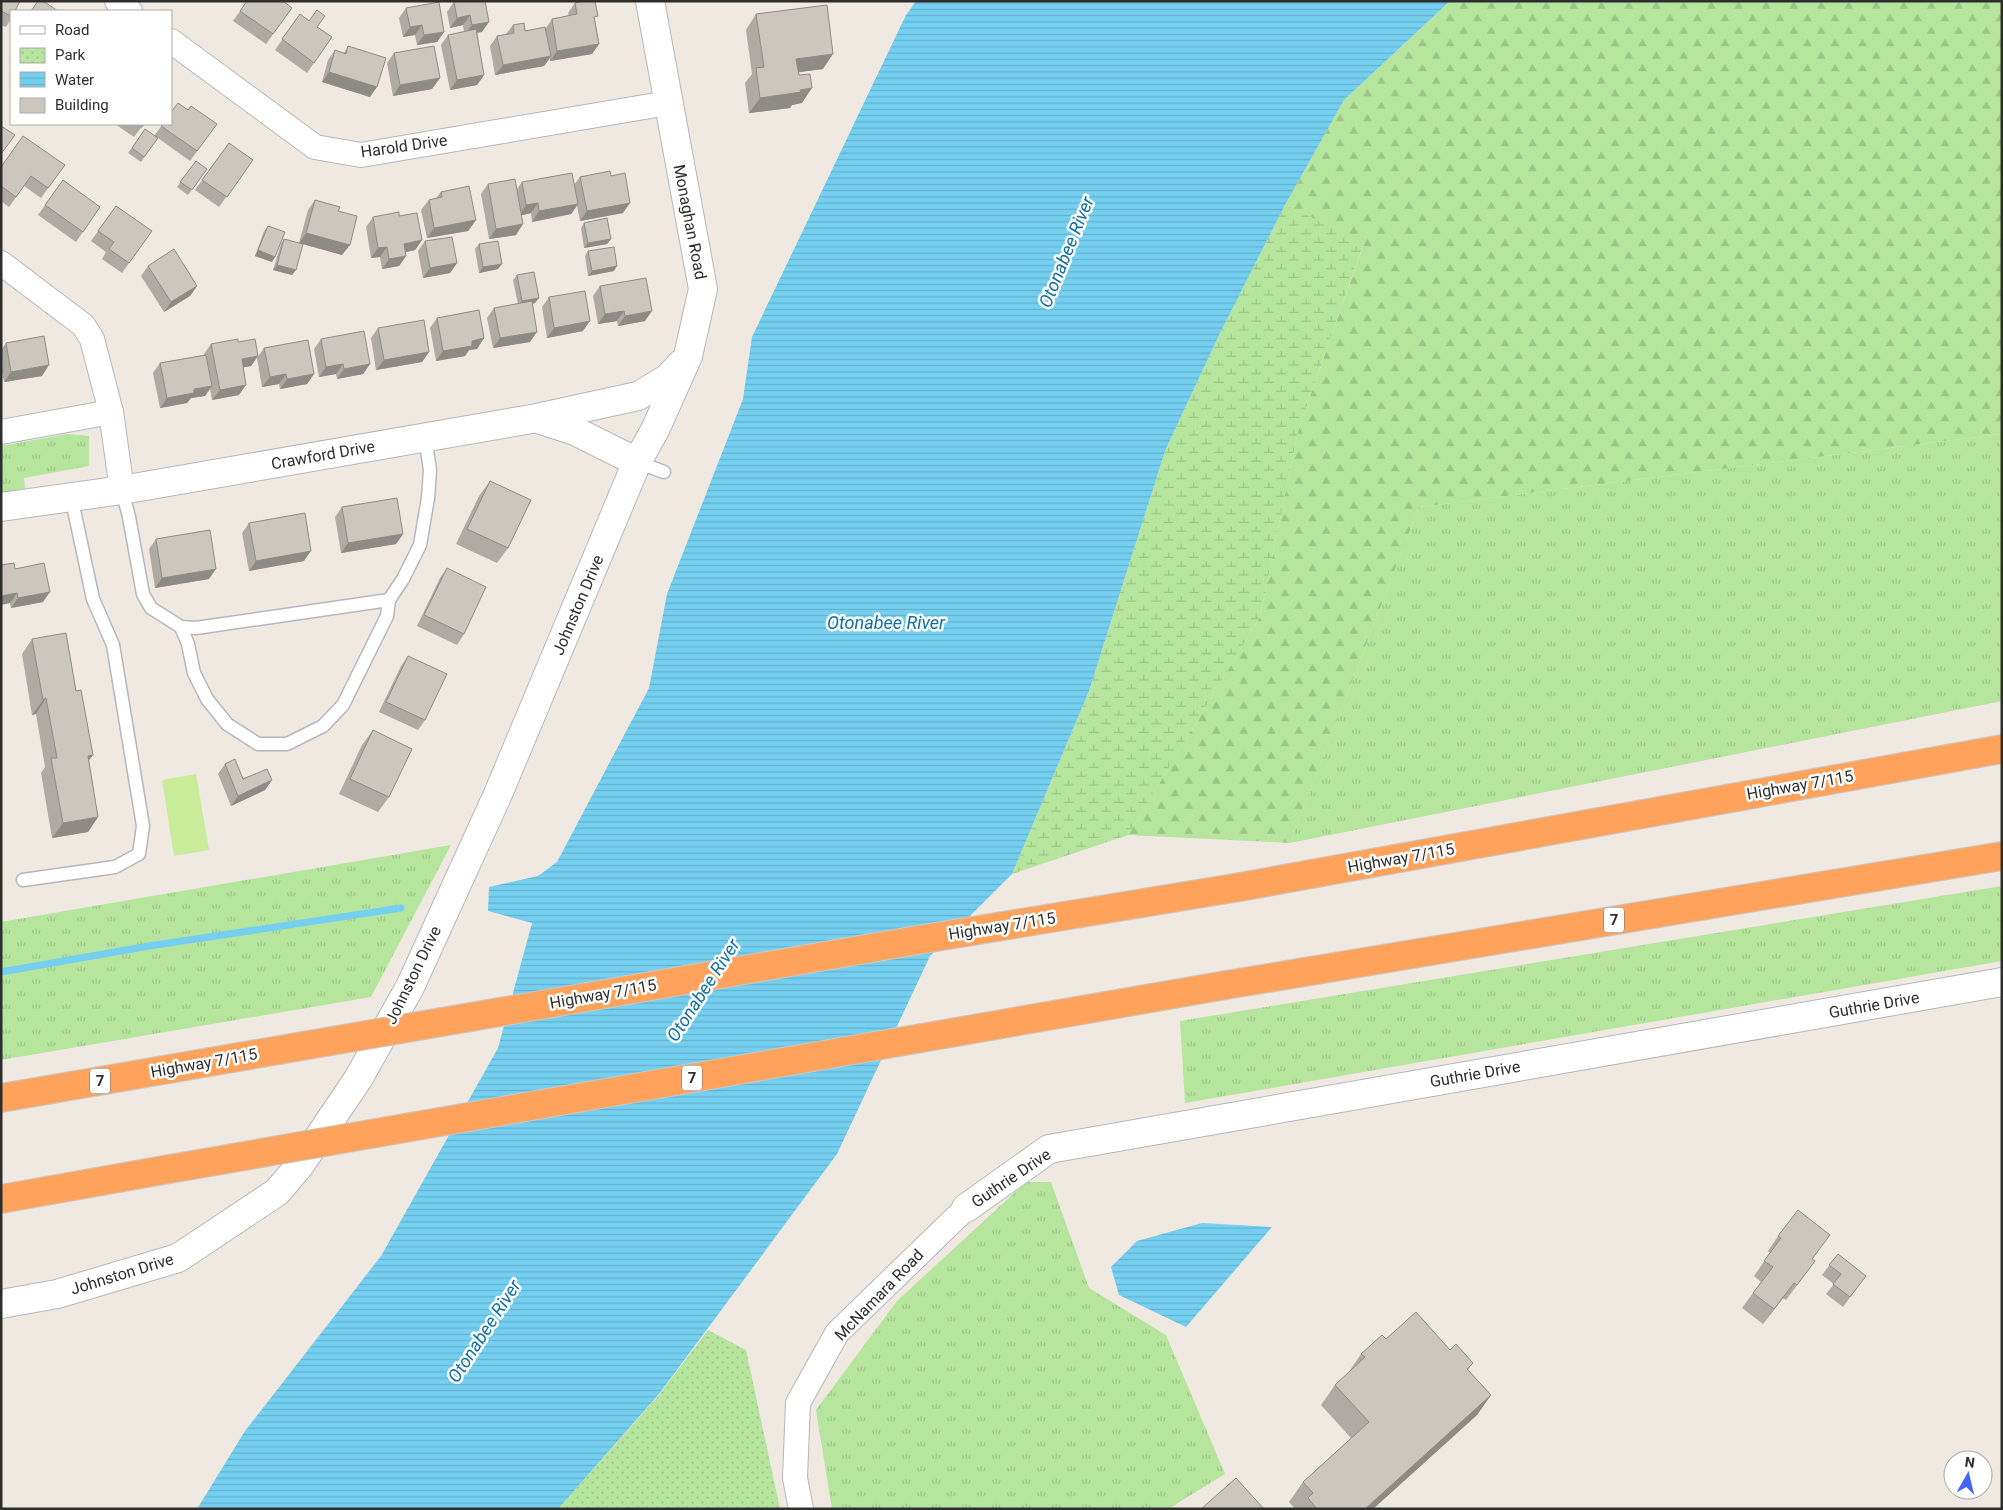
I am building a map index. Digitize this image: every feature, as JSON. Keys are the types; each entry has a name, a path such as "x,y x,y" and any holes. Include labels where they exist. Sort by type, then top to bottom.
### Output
{"highway":[{"name":"Highway 7/115","path":"1,1098 912,941 1240,887 2002,749"},
{"name":"7","path":"1,1199 1226,985 2002,856"}],"street":[{"name":"Monaghan Road","path":"637,462 655,430 688,356 703,289 650,1"},
{"name":"Harold Drive","path":"172,42 315,147 362,155 668,103"},
{"path":"1,263 83,325 92,339 111,412 122,490"},
{"path":"537,418 638,396 668,378 688,356"},
{"path":"1,432 111,412"},
{"name":"Crawford Drive","path":"1,508 71,496 122,490 537,418 575,431 637,462"},
{"name":"Johnston Drive","path":"1,1304 57,1294 178,1258 277,1192 300,1165 358,1079 410,987 498,794 637,462"},
{"name":"Guthrie Drive","path":"966,1208 1049,1149 2002,982"},
{"name":"McNamara Road","path":"801,1509 795,1478 798,1402 837,1333 966,1208"}],"lane":[{"path":"181,627 188,644 194,673 207,699 228,724 258,744 288,744 323,726 343,705 387,616 389,600 403,579 420,545 428,498 430,470 425,437"},
{"path":"637,462 664,472"},
{"path":"122,490 129,517 143,594 151,608 181,627 196,628 389,600"},
{"path":"23,880 116,868 139,854 143,826 113,645 92,599 71,496"}],"green space":[{"path":"1450,1 2002,1 2002,434 1419,507 1290,843 1128,835 1260,617 1298,431 1364,243 1285,205 1344,100"},
{"path":"1285,205 1364,242 1298,431 1260,617 1128,835 1012,874 1089,691 1165,451 1220,333"},
{"path":"67,434 89,436 89,466 24,478 25,489 1,493 1,446"},
{"path":"2002,434 2002,701 1290,843 1419,507"},
{"path":"196,774 209,850 174,856 162,780"},
{"path":"451,845 371,997 1,1060 1,922"},
{"path":"2002,886 2002,961 1185,1103 1180,1021"},
{"path":"1026,1182 1051,1182 1089,1288 1166,1335 1225,1474 1168,1509 832,1509 816,1410 897,1301"},
{"path":"708,1330 746,1350 780,1509 558,1509 659,1395"}],"water":[{"name":"Otonabee River","path":"916,1 1450,1 1344,100 1285,205 1220,333 1165,451 1089,691 1012,874 930,956 837,1154 659,1394 558,1509 197,1509 245,1431 381,1256 498,1048 532,923 488,911 489,887 538,876 557,862 649,688 667,594 743,399 752,337 906,15"},
{"path":"1202,1223 1272,1227 1186,1327 1119,1295 1111,1267 1137,1241"}],"building":[{"path":"1,1 20,1 16,10 10,10 10,16 1,11"},
{"path":"38,1 43,1 56,10 32,10"},
{"path":"247,1 283,1 292,8 273,34 240,11"},
{"path":"485,1 489,22 472,25 470,15 457,18 454,2"},
{"path":"595,1 598,16 594,17 599,44 557,51 552,19 577,14 575,3"},
{"path":"439,2 444,32 424,35 422,25 410,27 406,8"},
{"path":"827,5 833,54 796,59 799,75 810,74 812,88 800,90 801,92 760,98 756,68 764,67 756,14"},
{"path":"317,10 325,16 317,27 332,37 314,63 282,39 300,14 309,21"},
{"path":"524,23 525,31 545,27 551,56 503,65 497,36 514,33 513,25"},
{"path":"476,29 484,75 457,80 448,35"},
{"path":"348,46 386,58 377,87 329,72 335,50 346,54"},
{"path":"434,46 440,78 400,85 394,53"},
{"path":"178,103 188,110 191,106 217,124 197,151 161,126 172,125 172,111"},
{"path":"1,126 15,135 1,154"},
{"path":"145,129 158,138 144,157 132,148"},
{"path":"23,136 65,165 48,188 31,176 16,197 1,186 1,167"},
{"path":"229,143 253,160 227,197 202,180"},
{"path":"196,161 207,169 192,190 180,182"},
{"path":"610,171 611,176 625,173 630,203 587,211 580,177"},
{"path":"572,173 578,204 539,211 538,203 526,205 522,182"},
{"path":"515,179 523,224 496,229 488,184"},
{"path":"63,180 100,207 83,232 45,205"},
{"path":"469,186 476,220 434,228 429,200 442,197 441,192"},
{"path":"315,200 340,207 338,211 357,216 350,245 306,233"},
{"path":"116,206 152,231 129,263 109,249 114,242 98,231"},
{"path":"399,212 399,216 417,213 422,240 404,244 406,256 389,259 387,247 378,248 373,217"},
{"path":"607,218 611,239 588,243 584,223"},
{"path":"268,226 285,232 275,257 258,250"},
{"path":"452,237 457,263 430,268 425,241"},
{"path":"284,239 303,244 296,270 277,265"},
{"path":"498,241 502,264 483,267 479,244"},
{"path":"614,247 617,266 592,271 588,251"},
{"path":"174,249 197,286 171,302 148,266"},
{"path":"534,272 539,298 522,301 517,275"},
{"path":"646,278 652,311 625,316 624,311 605,314 600,286"},
{"path":"585,291 590,321 554,328 549,297"},
{"path":"532,301 537,332 500,338 494,308"},
{"path":"479,310 484,338 472,341 472,346 443,351 437,318"},
{"path":"424,320 429,352 384,360 378,328"},
{"path":"364,331 370,364 344,369 343,364 326,367 321,339"},
{"path":"44,336 49,365 11,372 6,343"},
{"path":"238,339 238,342 255,339 258,356 242,359 246,385 220,390 211,344"},
{"path":"308,340 314,374 287,379 286,374 270,377 264,348"},
{"path":"206,355 212,386 194,389 194,393 167,398 160,363"},
{"path":"490,481 531,500 508,548 467,529"},
{"path":"397,498 403,534 348,543 342,507"},
{"path":"305,513 311,551 256,561 249,523"},
{"path":"210,530 216,569 162,578 156,539"},
{"path":"14,563 15,569 44,563 50,592 18,598 17,593 1,596 1,565"},
{"path":"447,568 486,587 464,634 424,615"},
{"path":"66,633 76,691 81,690 93,755 88,756 98,817 63,823 51,758 57,758 46,698 43,700 32,639"},
{"path":"408,656 447,674 425,720 386,702"},
{"path":"373,730 412,749 389,797 350,779"},
{"path":"235,759 243,779 267,769 272,780 238,796 225,764"},
{"path":"1798,1210 1830,1235 1812,1259 1815,1261 1797,1285 1794,1283 1774,1309 1753,1293 1773,1267 1764,1261 1781,1238 1778,1236"},
{"path":"1838,1254 1866,1276 1850,1297 1833,1284 1841,1274 1829,1265"},
{"path":"1416,1312 1450,1350 1456,1344 1473,1363 1467,1369 1491,1395 1365,1509 1317,1509 1308,1498 1313,1493 1303,1482 1369,1422 1335,1385 1365,1357 1361,1354 1382,1335 1386,1339"},
{"path":"1236,1478 1264,1509 1201,1509"}],"waterway":[{"path":"1,972 149,946 401,908"}]}
